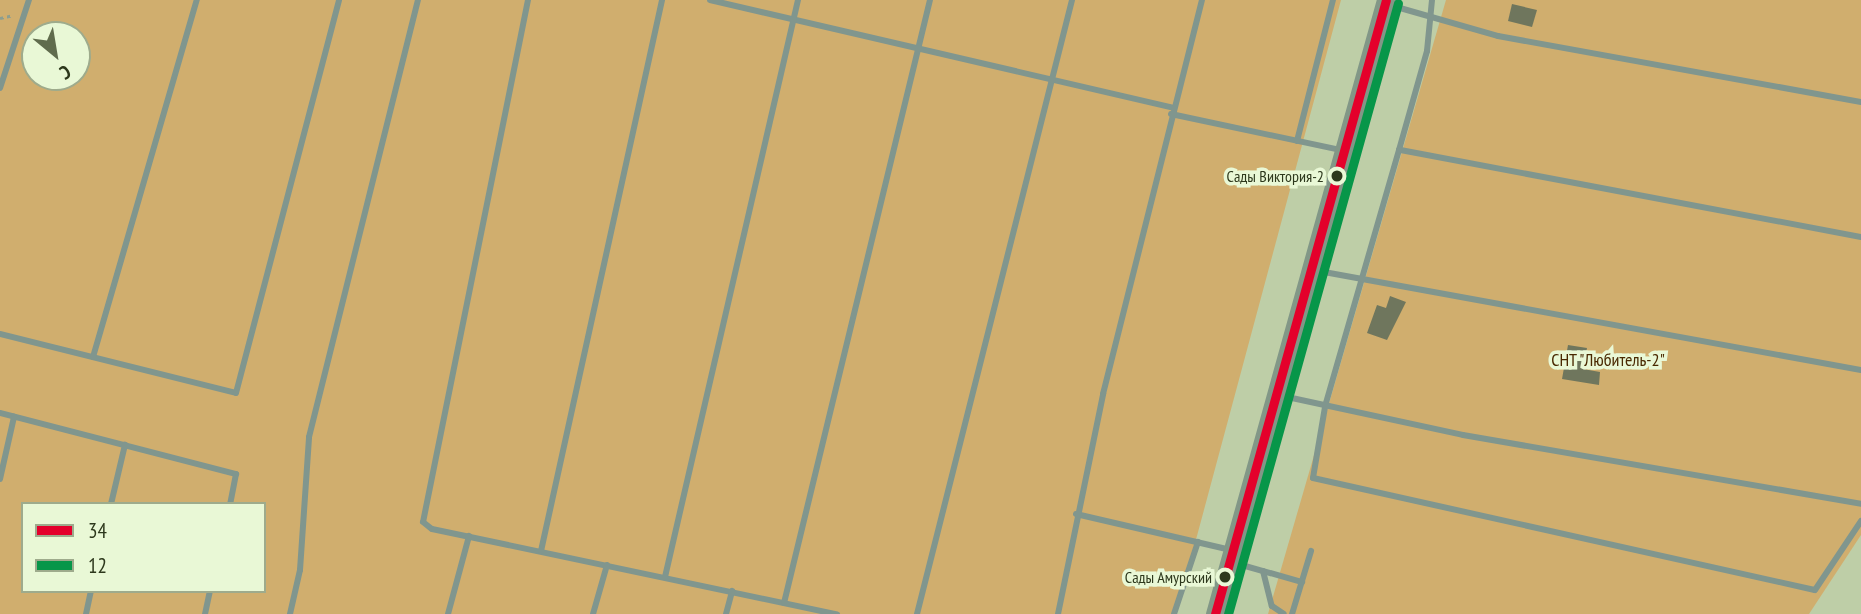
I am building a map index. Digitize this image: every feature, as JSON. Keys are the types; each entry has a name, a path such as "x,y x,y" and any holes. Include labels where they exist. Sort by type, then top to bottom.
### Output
{"main road":[{"path":"1215,614 1346,151 1385,2"}],"lane":[{"path":"0,88 29,0"},
{"path":"93,357 197,0"},
{"path":"0,334 236,393 339,0"},
{"path":"290,614 300,569 309,437 418,0"},
{"path":"528,0 422,512 423,522 432,529 837,614"},
{"path":"541,551 662,0"},
{"path":"709,0 1053,78 1172,111 1346,151"},
{"path":"665,577 798,0"},
{"path":"784,603 930,0"},
{"path":"918,614 1072,0"},
{"path":"1058,614 1076,514 1172,111 1202,0"},
{"path":"1297,141 1333,0"},
{"path":"1432,0 1428,15 1427,51 1325,407 1313,478 1815,590 1861,521"},
{"path":"1385,2 1499,36 1861,102"},
{"path":"1399,150 1861,237"},
{"path":"1311,270 1359,281 1861,370"},
{"path":"1276,394 1325,407 1861,504"},
{"path":"0,413 236,474 230,502"},
{"path":"0,479 14,417"},
{"path":"111,502 125,445"},
{"path":"1076,514 1198,542 1264,571 1301,582"},
{"path":"448,614 469,536"},
{"path":"1174,614 1198,542"},
{"path":"1292,614 1311,551"},
{"path":"593,614 607,565"},
{"path":"1264,571 1272,606 1284,614"},
{"path":"726,614 732,591"},
{"path":"86,614 91,593"},
{"path":"205,614 210,593"}],"path":[{"path":"0,18 24,13"}],"green space":[{"path":"0,0 1341,0 1176,614 0,614"},
{"name":"СНТ \"Любитель-2\"","path":"1446,0 1861,0 1861,535 1809,614 1268,614"}],"building":[{"path":"1512,4 1537,10 1532,27 1508,21"},
{"path":"1390,296 1406,302 1387,340 1367,333 1377,305 1386,308"},
{"path":"1568,345 1587,348 1583,369 1600,372 1599,385 1562,379"}],"transit line":[{"name":"34","path":"1215,614 1386,0"},
{"name":"12","path":"1228,614 1398,3"}],"place":[{"name":"Сады Виктория-2","path":"1337,176"},
{"name":"Сады Амурский","path":"1225,577"}]}
